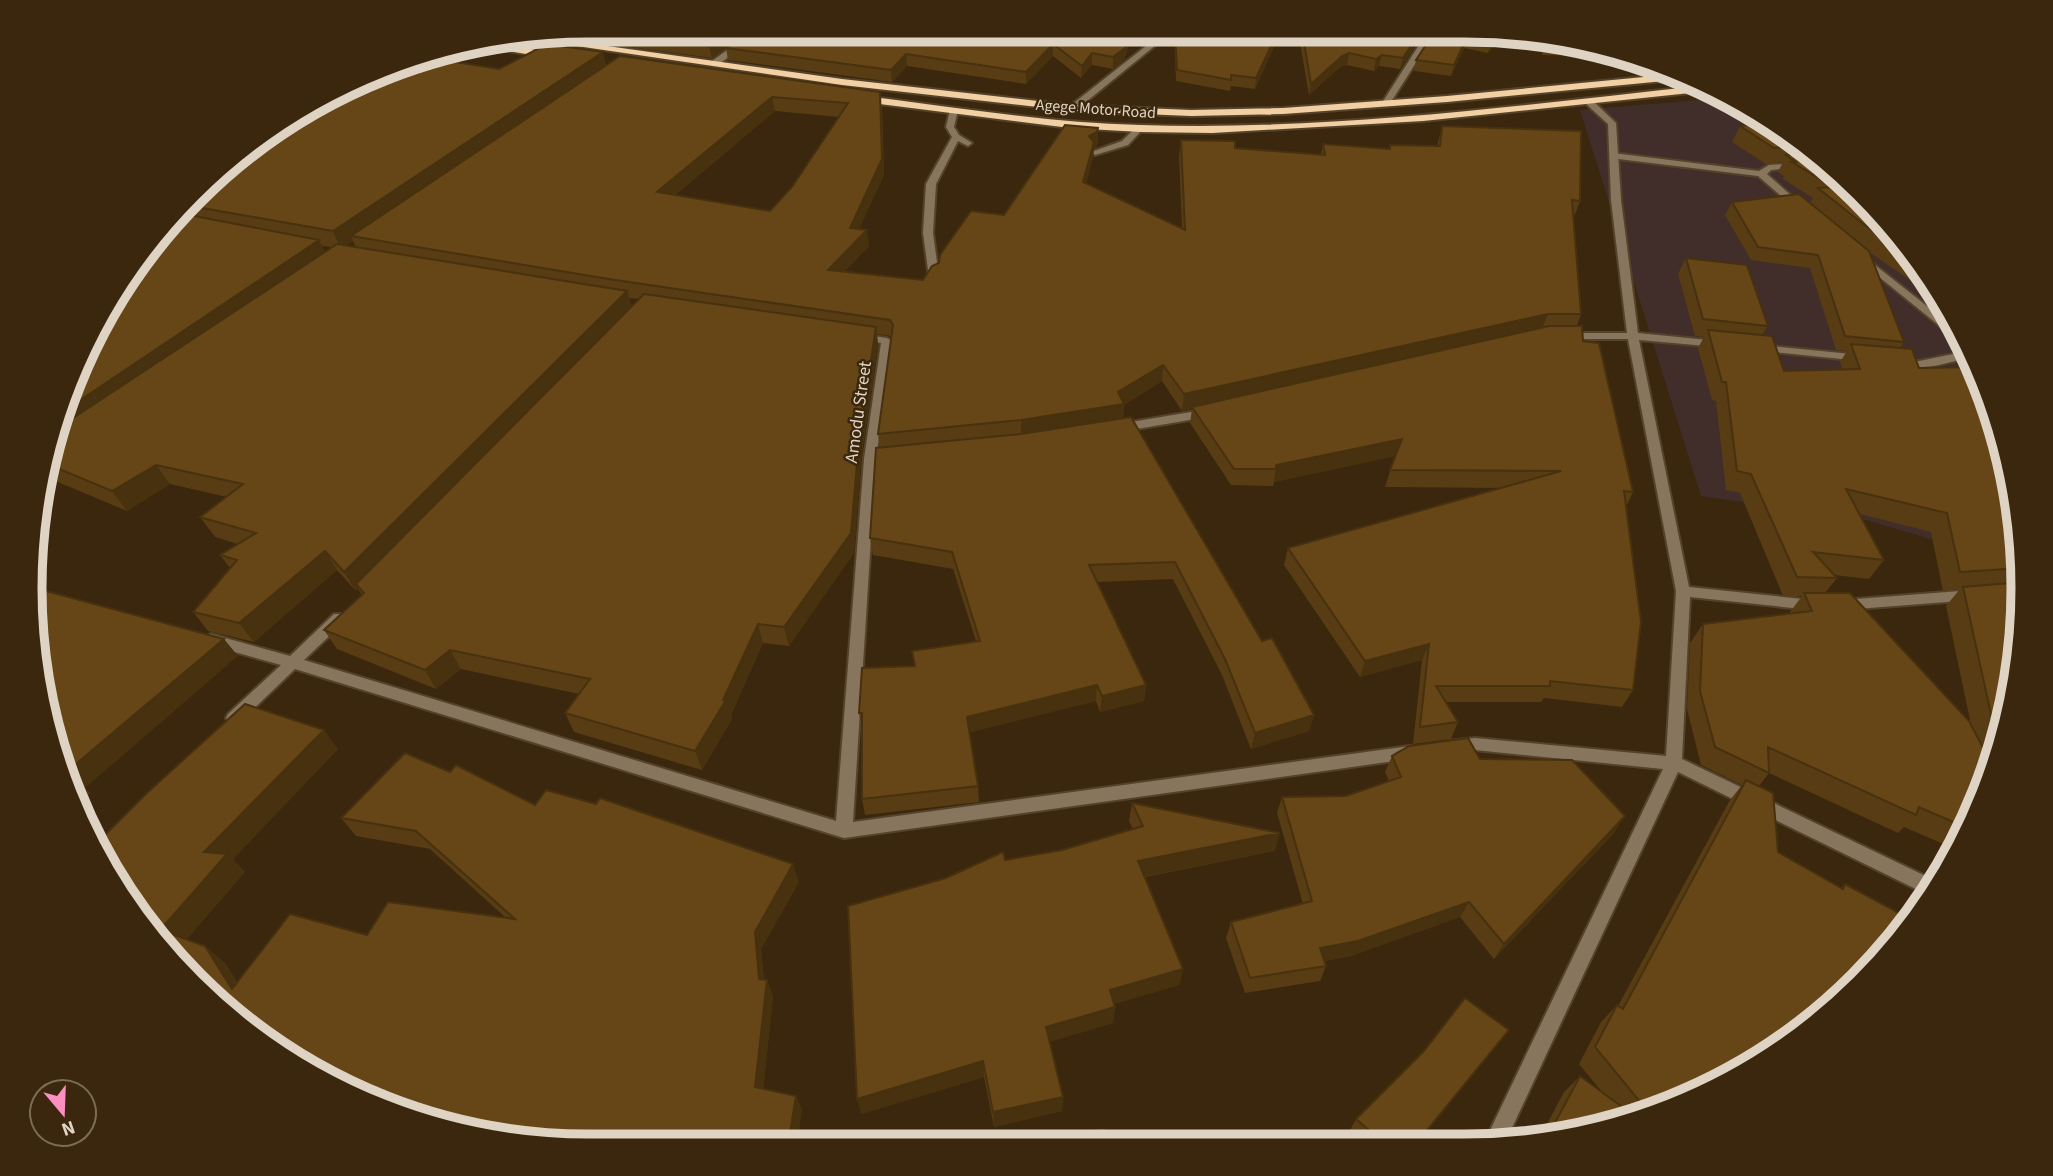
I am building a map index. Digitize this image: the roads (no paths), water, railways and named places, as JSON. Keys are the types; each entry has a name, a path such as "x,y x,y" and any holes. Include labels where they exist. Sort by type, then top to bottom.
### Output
{"highway":[{"name":"Agege Motor Road","path":"562,43 842,82 1073,108 1191,113 1283,111 1661,79"},
{"path":"506,48 569,57"},
{"path":"664,70 730,79"},
{"name":"Agege Motor Road","path":"844,96 1139,129 1246,128 1384,121 1689,91"}],"street":[{"path":"715,63 744,42"},
{"path":"1073,108 1153,42"},
{"path":"1386,103 1425,42"},
{"path":"1499,1133 1674,762 1683,591 1633,336 1616,200 1612,123 1588,102"},
{"path":"954,110 950,127 956,137 968,143"},
{"path":"1095,152 1125,143 1139,129"},
{"path":"934,277 928,233 932,184 956,137"},
{"path":"1613,156 1761,174 1812,217"},
{"path":"1761,174 1769,168 1809,164"},
{"path":"1855,252 1942,323"},
{"name":"Amodu Street","path":"844,831 887,341 847,335"},
{"path":"1555,336 1633,336 1729,345"},
{"path":"1742,346 1878,360"},
{"path":"1892,361 1919,364 1959,356"},
{"path":"1111,429 1228,408"},
{"path":"1683,591 1796,605 1868,604 1982,594"},
{"path":"222,730 349,609"},
{"path":"200,638 292,662 844,831 1475,744 1674,762 1924,884"}]}
